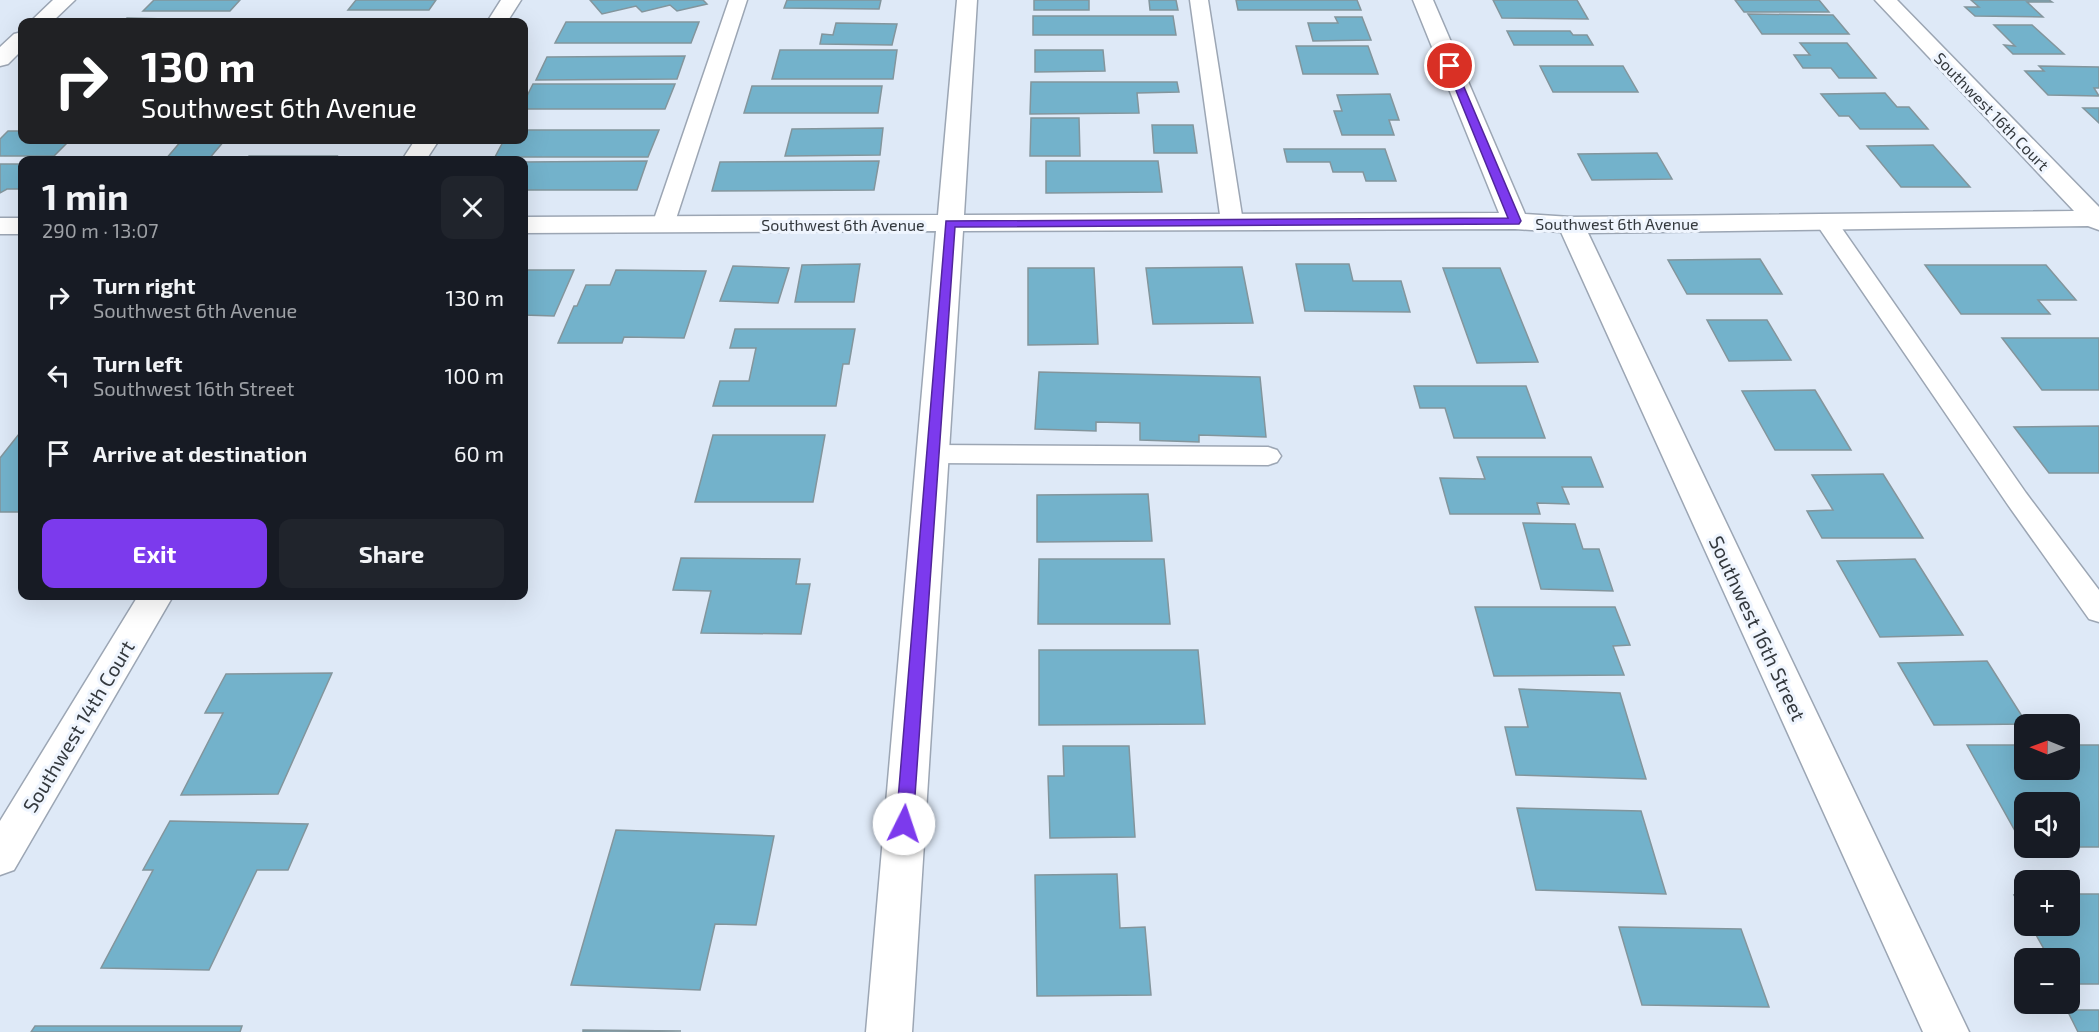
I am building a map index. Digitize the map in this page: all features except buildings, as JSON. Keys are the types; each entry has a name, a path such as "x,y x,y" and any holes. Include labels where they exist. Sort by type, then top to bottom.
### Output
{"street":[{"path":"45,18 65,0"},
{"path":"499,18 510,0"},
{"path":"889,1032 967,0"},
{"path":"1423,0 1515,221"},
{"name":"Southwest 16th Court","path":"1886,0 2098,219"},
{"path":"0,59 18,43"},
{"name":"Southwest 6th Avenue","path":"528,225 1515,221 1570,225 2098,219"},
{"name":"Southwest 16th Street","path":"1570,225 1946,1032"},
{"path":"0,226 18,226"},
{"name":"Southwest 14th Court","path":"0,857 154,600"}],"lane":[{"path":"663,225 738,0"},
{"path":"1199,0 1232,222"},
{"path":"1826,222 2017,499 2099,611"},
{"path":"932,454 1268,456"}],"route":[{"path":"904,824 950,224 1515,221 1450,66"}]}
